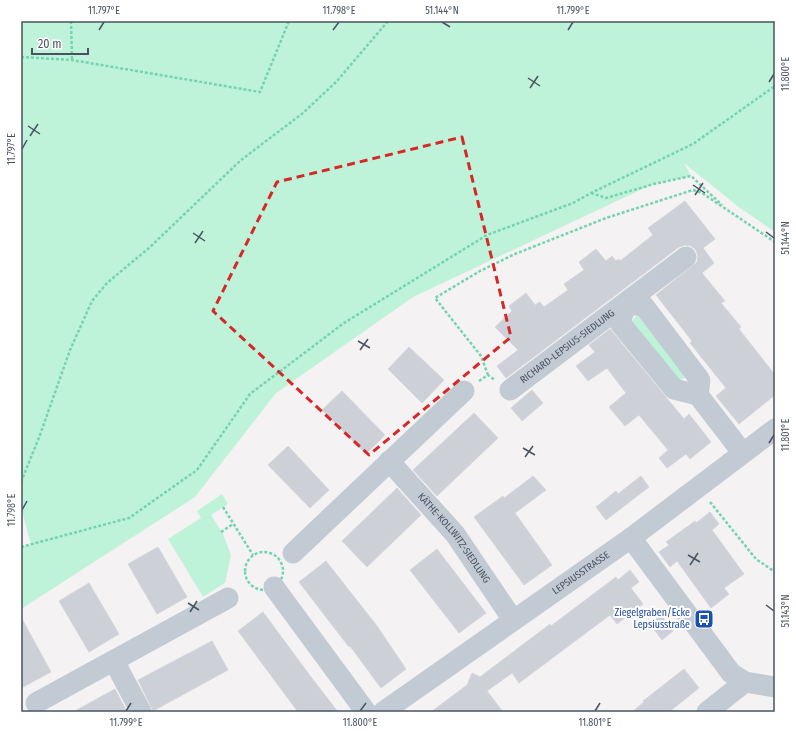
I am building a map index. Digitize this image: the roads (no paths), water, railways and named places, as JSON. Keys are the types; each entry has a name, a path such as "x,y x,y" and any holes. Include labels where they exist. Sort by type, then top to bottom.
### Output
{"street":[{"name":"RICHARD-LEPSIUS-SIEDLUNG","path":"510,390 626,304 686,257"},
{"name":"RICHARD-LEPSIUS-SIEDLUNG","path":"626,304 644,306 700,380 698,395 674,389 620,323 626,304"},
{"path":"293,553 464,391"},
{"path":"698,395 742,452"},
{"name":"LEPSIUSSTRASSE","path":"383,712 631,538 697,486 775,429"},
{"name":"KÄTHE-KOLLWITZ-SIEDLUNG","path":"389,462 455,534 513,620"},
{"path":"631,538 731,673 745,682 775,687"},
{"path":"274,587 366,712"},
{"path":"36,703 228,598"},
{"path":"114,661 141,712"},
{"path":"707,712 745,682"}],"place":[{"name":"Ziegelgraben/Ecke Lepsiusstraße","path":"704,619"}]}
